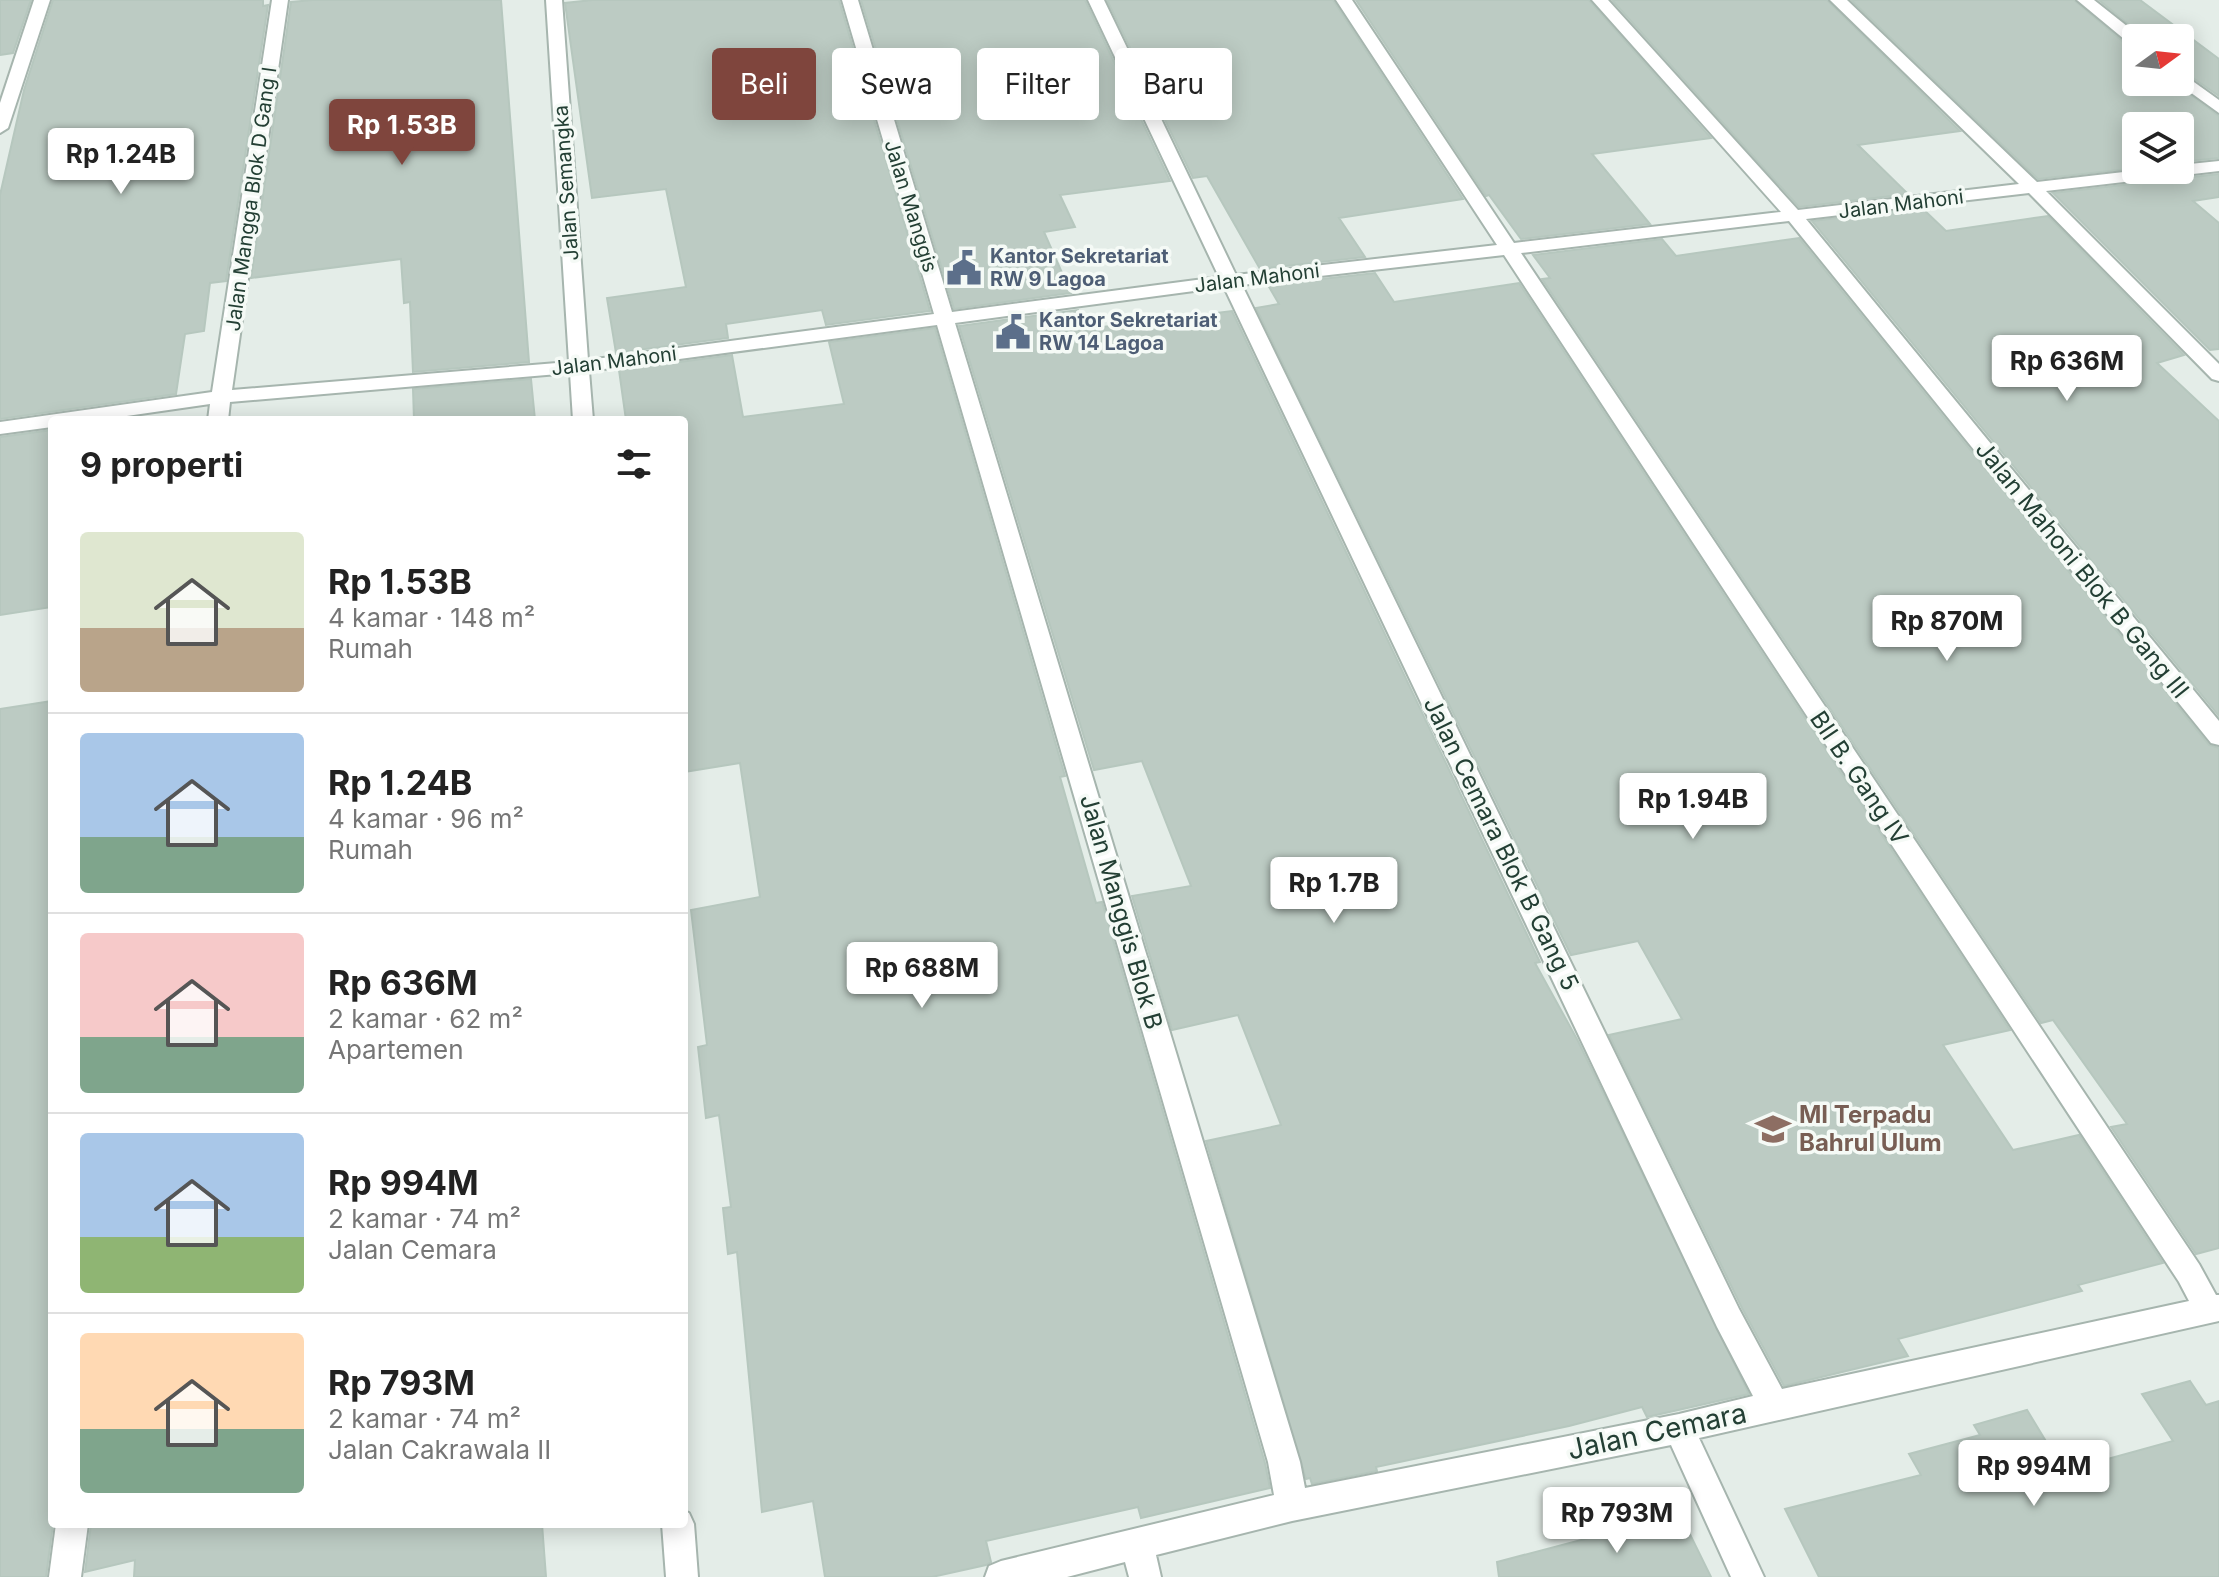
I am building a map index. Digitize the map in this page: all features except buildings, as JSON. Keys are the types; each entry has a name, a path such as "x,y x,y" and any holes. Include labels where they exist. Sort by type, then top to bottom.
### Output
{"street":[{"path":"0,128 42,0"},
{"name":"Jalan Mangga Blok D Gang I","path":"218,416 280,0"},
{"name":"Jalan Semangka","path":"554,0 583,416"},
{"name":"Jalan Manggis","path":"850,0 946,318"},
{"name":"Jalan Cemara Blok B Gang 5","path":"1096,0 1207,238 1231,281 1715,1289 1774,1405"},
{"name":"BII B. Gang IV","path":"1344,0 2214,1308"},
{"name":"Jalan Mahoni Blok B Gang III","path":"1600,0 1794,216 2219,737"},
{"path":"1838,0 2034,189 2219,375"},
{"path":"2085,0 2122,30"},
{"path":"2194,88 2219,108"},
{"name":"Jalan Mahoni","path":"84,416 220,397 578,367 1231,281 2219,166"},
{"name":"Jalan Manggis Blok B","path":"946,318 1284,1462 1292,1506"},
{"name":"Jalan Mahoni","path":"0,428 48,421"},
{"name":"Jalan Cemara","path":"1001,1577 1292,1506 1679,1429 1774,1405 2214,1308"},
{"path":"1679,1429 1748,1577"},
{"path":"65,1577 71,1528"},
{"path":"678,1528 682,1577"},
{"path":"1138,1545 1145,1577"}],"place":[{"name":"Kantor Sekretariat RW 9 Lagoa","path":"964,268"},
{"name":"Kantor Sekretariat RW 14 Lagoa","path":"1013,332"},
{"name":"MI Terpadu Bahrul Ulum","path":"1773,1129"}]}
